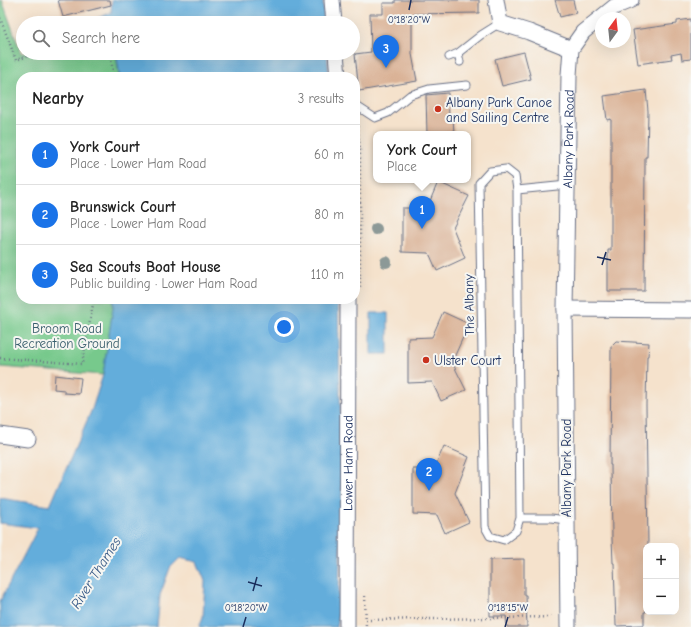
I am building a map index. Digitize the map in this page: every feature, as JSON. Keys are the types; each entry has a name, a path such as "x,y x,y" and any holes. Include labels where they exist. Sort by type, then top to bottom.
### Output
{"street":[{"path":"332,0 333,16"},
{"path":"496,0 500,23 529,32 571,49 583,32 614,7 631,0"},
{"name":"Albany Park Road","path":"568,622 565,309 569,75 571,49"},
{"path":"337,60 338,72"},
{"name":"Lower Ham Road","path":"348,304 348,627"},
{"path":"565,309 691,310"},
{"path":"0,436 28,439"}],"lane":[{"path":"449,57 458,53 481,35 500,23"},
{"path":"458,53 460,62"},
{"path":"360,108 375,118 388,113 410,95 429,89 467,85"},
{"name":"The Albany","path":"506,169 515,176 517,190 520,518 516,531 504,540 490,536 485,527 479,182 490,171 506,169"},
{"path":"517,190 567,184"},
{"path":"520,518 551,518 566,520"}],"path":[{"path":"0,18 16,60"},
{"path":"111,60 113,72"},
{"path":"0,358 82,364 93,304"},
{"path":"366,627 366,620 568,622"}],"green space":[{"name":"Broom Road Recreation Ground","path":"0,0 2,0 16,39 16,60 117,60 118,72 16,72 16,304 113,304 103,375 0,367"}],"water":[{"path":"112,0 323,0 324,16 103,16 111,13"},
{"path":"117,60 328,60 329,72 119,72"},
{"name":"River Thames","path":"113,304 338,304 342,488 337,627 199,627 203,617 205,581 197,562 180,558 170,568 160,595 157,627 0,627 0,601 38,528 0,523 0,498 50,506 92,409 103,375"},
{"path":"371,313 388,313 388,354 371,354"}],"building":[{"path":"58,0 110,0 111,5 63,16"},
{"path":"395,0 479,0 479,13 412,14 412,54 417,81 360,91 360,72 357,72 356,60 360,60 360,53 371,52 370,14 383,14 383,3 395,3"},
{"path":"555,0 573,0 576,13 560,17"},
{"path":"691,19 691,59 682,60 681,53 671,55 672,59 638,64 633,30 677,24 677,21"},
{"path":"524,52 531,79 502,86 495,59"},
{"path":"646,90 648,111 647,157 645,157 644,291 608,291 608,250 611,250 611,119 607,120 604,96"},
{"name":"Albany Park Canoe and Sailing Centre","path":"448,93 449,116 453,116 454,131 427,131 426,95"},
{"path":"438,183 469,196 453,228 465,258 437,271 429,253 402,252 402,208 427,208"},
{"name":"Ulster Court","path":"443,312 469,324 452,362 466,390 441,401 432,382 408,383 408,338 432,337"},
{"path":"616,341 649,343 647,356 646,405 648,543 643,543 644,625 616,626 610,465 611,346"},
{"path":"55,375 81,378 79,394 64,393 64,390 54,389"},
{"path":"444,446 469,457 455,493 469,522 445,533 437,515 413,514 413,469 434,469"},
{"path":"524,559 524,595 526,595 527,627 507,627 506,616 490,616 490,560"}],"place":[{"name":"Sea Scouts Boat House","path":"386,68"},
{"name":"Albany Park Canoe and Sailing Centre","path":"438,109"},
{"name":"York Court","path":"422,229"},
{"name":"Ulster Court","path":"426,360"},
{"name":"Brunswick Court","path":"429,491"}]}
